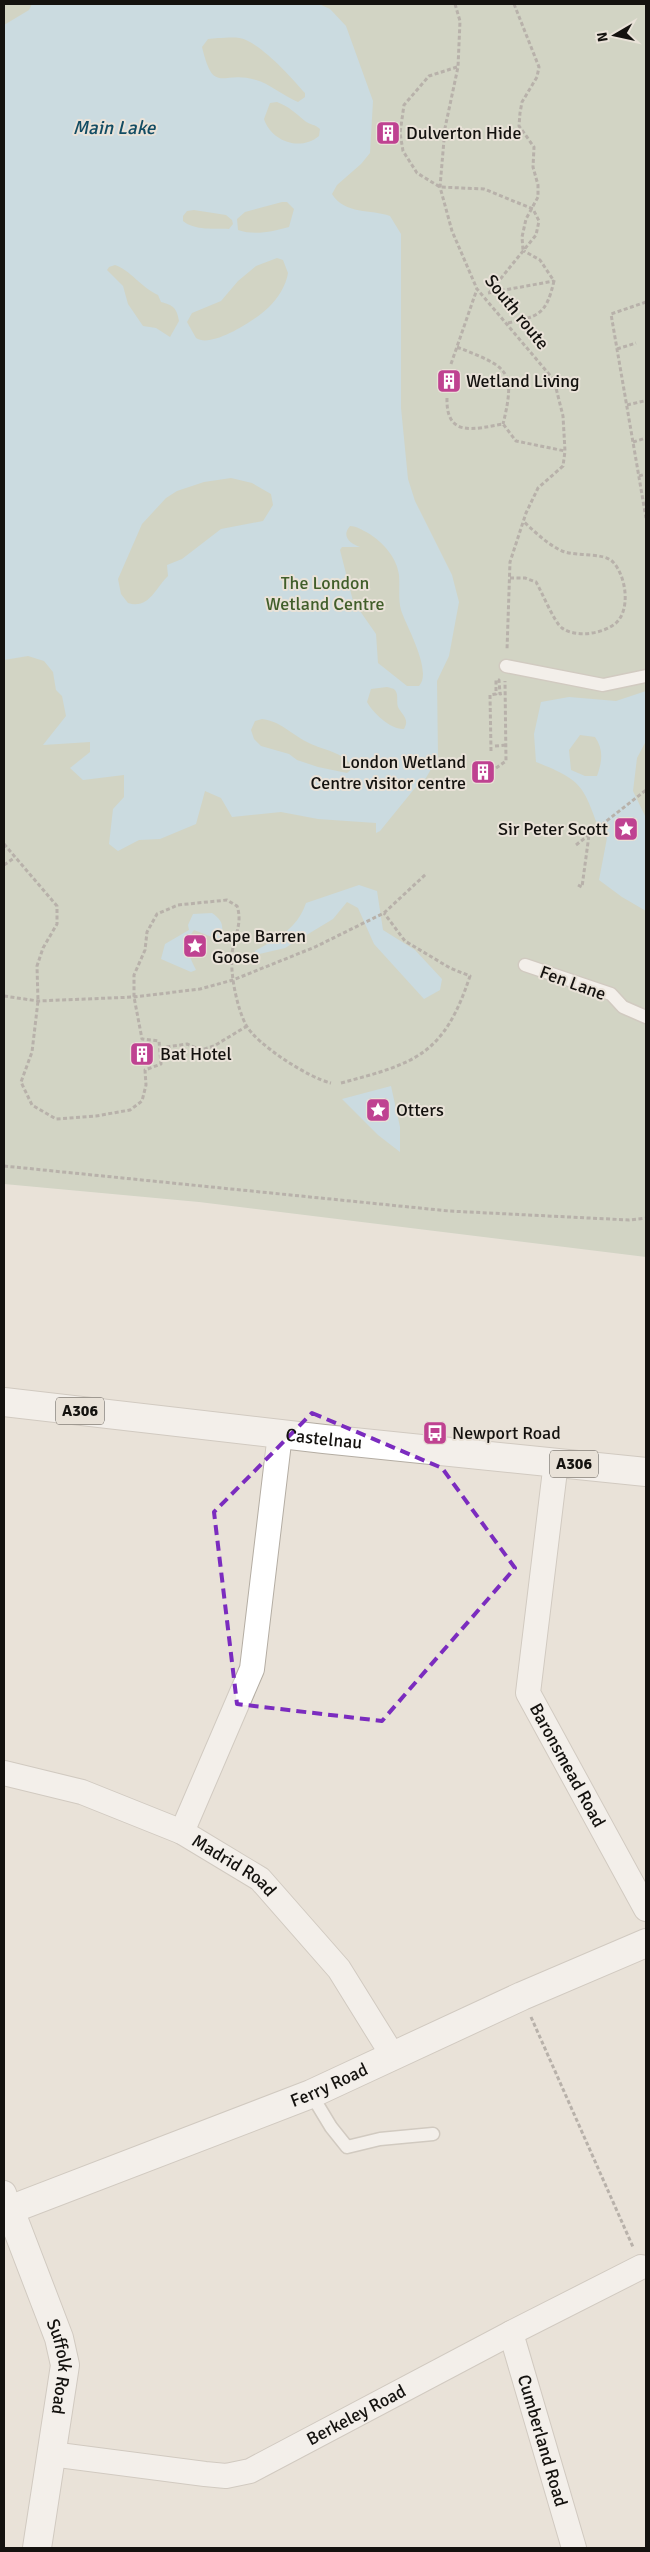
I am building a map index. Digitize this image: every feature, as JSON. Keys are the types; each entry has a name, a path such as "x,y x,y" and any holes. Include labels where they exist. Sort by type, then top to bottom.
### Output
{"street":[{"name":"Castelnau","path":"4,1402 280,1434 646,1472"},
{"path":"182,1832 252,1669 280,1434"},
{"name":"Baronsmead Road","path":"556,1462 528,1693 646,1909"},
{"name":"Madrid Road","path":"4,1773 82,1792 182,1832 260,1879 339,1969 393,2056"},
{"name":"Ferry Road","path":"6,2205 311,2094 522,1996 646,1943"},
{"name":"Suffolk Road","path":"6,2205 63,2352 64,2381 37,2548"},
{"name":"Berkeley Road","path":"51,2454 205,2474 238,2475 250,2471 511,2333 641,2267"},
{"name":"Cumberland Road","path":"511,2333 574,2548"}],"lane":[{"path":"506,666 603,685 646,676"},
{"name":"Fen Lane","path":"525,965 611,994 623,1007 646,1016"},
{"path":"311,2094 331,2128 347,2147 380,2139 433,2134"}],"path":[{"name":"South route","path":"455,4 460,21 458,67 445,128 440,187 452,231 477,289 508,323 554,380 563,416 565,451 563,466 538,488 523,521 510,562 505,693 506,761 496,768"},
{"path":"514,4 539,67 537,77 522,102 520,113 520,126 534,147 533,167 538,185 538,197 526,219 522,237 524,251"},
{"path":"458,67 430,76 404,105 399,123 403,151 417,173 440,187 484,189 512,198 533,209 539,221 536,235 489,293"},
{"path":"508,323 536,317 550,299 554,281 540,260 524,251"},
{"path":"482,294 554,281"},
{"path":"451,364 477,289"},
{"path":"646,302 611,314 646,518"},
{"path":"617,349 636,343"},
{"path":"457,347 500,366 509,379 509,399 503,424"},
{"path":"447,398 446,413 455,425 468,430 503,424"},
{"path":"627,406 644,400"},
{"path":"503,424 516,441 565,451"},
{"path":"633,442 646,438"},
{"path":"639,476 646,474"},
{"path":"510,578 525,578 536,582 561,628 576,635 598,632 617,622 626,602 622,581 614,563 603,556 581,556 562,550 541,538 523,521"},
{"path":"491,751 490,695 496,694 497,680 500,694 505,693"},
{"path":"495,746 506,745"},
{"path":"576,845 645,790"},
{"path":"578,885 582,887 589,834"},
{"path":"4,844 57,906 57,924 43,948 37,966 38,1001 32,1052 21,1082 32,1106 56,1118 96,1116 130,1110 142,1101 146,1085 145,1070 161,1064 158,1041 142,1039 134,997 134,975 145,950 147,932 157,914 178,905 227,900 237,906 241,918 232,953 233,980 247,1026 285,1062 331,1083"},
{"path":"4,865 14,858"},
{"path":"4,996 38,1001 134,997 200,989 233,980 315,947 382,914 426,874"},
{"path":"341,1083 398,1068 424,1054 446,1030 462,1001 470,976 450,968 405,941 382,914"},
{"path":"160,1048 187,1044 201,1050 214,1046 247,1026"},
{"path":"4,1166 449,1211 628,1220 646,1218"},
{"path":"522,1996 641,2267"}],"highlighted area":[{"path":"312,1413 442,1468 515,1568 382,1721 237,1704 214,1512"}],"green space":[{"name":"The London Wetland Centre","path":"4,4 646,4 646,1257 199,1202 4,1184"}],"water":[{"name":"Main Lake","path":"32,4 319,4 330,9 346,26 373,101 370,153 361,164 337,185 332,194 337,201 351,208 390,216 401,234 401,408 408,479 415,501 452,575 459,602 449,656 437,681 438,757 423,783 415,788 380,831 376,833 376,823 318,819 281,812 232,817 221,798 205,791 196,824 160,839 139,840 118,851 109,844 113,809 124,797 124,775 83,780 70,768 90,752 90,742 43,745 66,716 62,696 56,690 53,672 44,661 28,656 4,660 4,25 29,10","holes":["240,38 246,40 254,44 278,64 305,93 305,97 298,102 256,80 244,77 215,77 206,62 202,47 208,39","277,102 318,127 320,129 319,136 303,143 287,142 273,133 264,119 270,103","282,202 287,202 294,209 289,227 271,231 251,233 238,230 237,219 245,212","194,210 226,215 232,220 233,224 229,229 205,228 193,226 183,221 183,216 187,211","277,258 283,260 288,273 287,278 281,292 269,307 245,325 223,336 203,340 196,338 187,322 192,313 221,301 238,281 256,266","115,265 120,267 158,295 161,302 169,304 174,308 179,321 170,337 156,328 143,326 128,304 123,286 107,270","231,478 252,483 271,494 273,505 263,521 221,529 182,559 167,565 168,576 147,600 135,604 128,603 121,594 118,579 142,524 166,498 177,491 204,482","350,526 357,527 368,533 384,546 398,569 401,610 417,648 423,670 419,686 407,686 378,663 376,634 353,601 340,550 342,547 360,547 350,542 346,533","387,687 394,689 397,694 398,707 406,720 406,726 404,729 399,729 388,724 367,702 371,689","268,720 313,745 338,754 349,762 353,768 347,773 318,767 297,760 289,754 261,746 254,739 251,730 255,721"]},
{"path":"646,691 646,741 637,758 633,791 646,818 646,911 622,897 599,880 607,838 601,834 590,806 580,788 564,775 536,762 534,734 541,702 569,697 616,701","holes":["580,735 595,737 600,747 601,756 597,776 585,776 571,770 569,750"]},
{"path":"359,885 377,891 383,930 415,950 442,979 440,990 424,999 374,944 358,908 347,902 333,919 285,948 255,955 255,951 279,937 292,926 306,903"},
{"path":"212,913 221,923 221,937 217,939 194,930 189,940 188,950 196,970 191,972 161,959 165,944 189,930 188,925 193,914"},
{"path":"391,1086 400,1127 400,1152 378,1135 342,1099"}],"place":[{"name":"Dulverton Hide","path":"388,133"},
{"name":"Wetland Living","path":"449,381"},
{"name":"London Wetland Centre visitor centre","path":"483,772"},
{"name":"Sir Peter Scott","path":"626,829"},
{"name":"Cape Barren Goose","path":"195,946"},
{"name":"Bat Hotel","path":"142,1054"},
{"name":"Otters","path":"378,1110"},
{"name":"Newport Road","path":"435,1433"}]}
